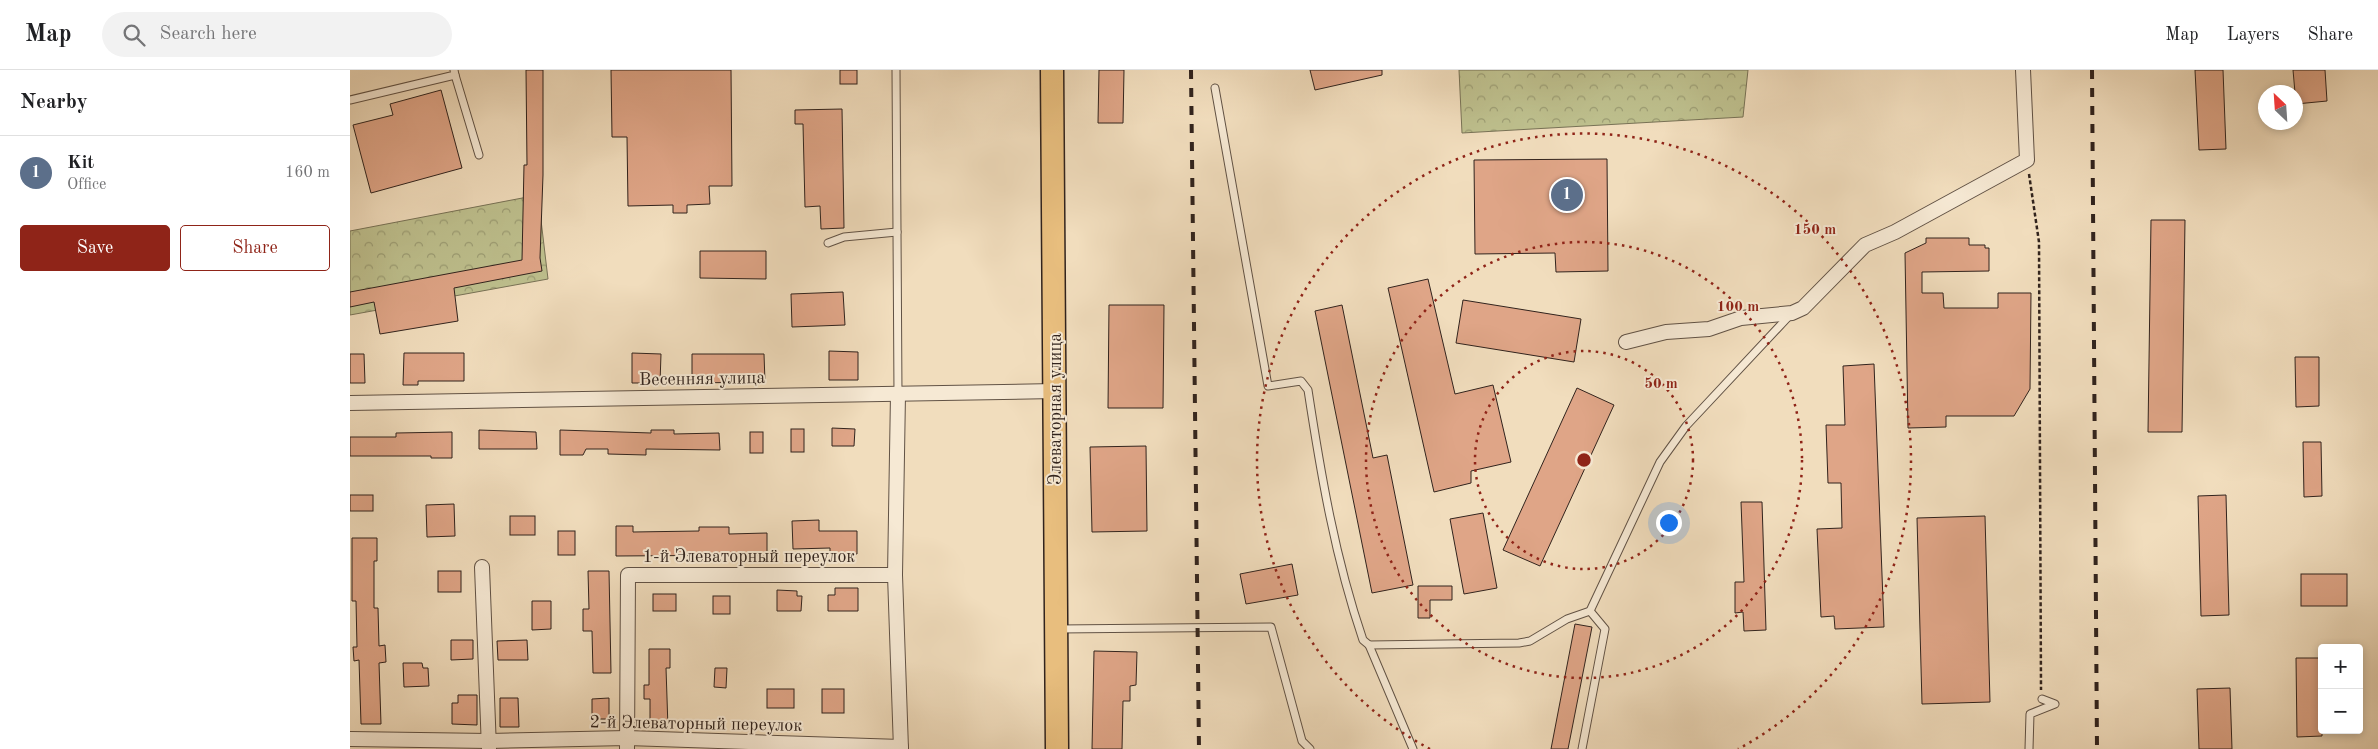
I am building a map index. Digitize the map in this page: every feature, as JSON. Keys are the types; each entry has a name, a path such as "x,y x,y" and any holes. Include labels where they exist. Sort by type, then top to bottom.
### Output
{"main road":[{"name":"Элеваторная улица","path":"1052,70 1058,749"}],"street":[{"path":"1626,342 1666,332 1709,329 1741,318 1792,313 1804,308 1865,245 1895,232 2027,160 2023,70"},
{"name":"Весенняя улица","path":"350,402 1055,391"},
{"path":"898,394 895,575 901,748"},
{"path":"482,567 489,745"},
{"name":"1-й Элеваторный переулок","path":"627,743 628,575 895,575"},
{"name":"2-й Элеваторный переулок","path":"350,739 489,745 627,743 901,748"}],"lane":[{"path":"896,70 898,394"},
{"path":"350,100 454,73 478,155"},
{"path":"1215,88 1268,386 1301,381 1308,390 1323,488 1346,591 1363,640 1369,645 1413,749"},
{"path":"828,242 844,237 897,232"},
{"path":"1369,645 1519,643 1530,641 1567,619 1590,611 1660,462 1686,426 1792,313"},
{"path":"1582,749 1605,629 1590,611"},
{"path":"1057,630 1272,626 1302,741 1310,749"},
{"path":"2029,749 2030,714 2055,704 2042,700"}],"path":[{"path":"2027,160 2039,242 2042,700"}],"green space":[{"path":"1459,70 1748,70 1743,117 1462,133"},
{"path":"538,195 548,279 350,315 350,231"}],"building":[{"path":"526,70 543,70 543,175 540,258 542,271 454,288 458,321 380,334 374,302 350,307 350,292 522,260 524,165 527,165"},
{"path":"611,70 731,70 732,186 709,186 710,204 687,205 687,213 673,213 673,205 628,206 627,137 612,137"},
{"path":"840,70 857,70 857,84 840,84"},
{"path":"1099,70 1124,70 1123,123 1098,123"},
{"path":"1310,70 1382,70 1382,75 1315,90"},
{"path":"2195,70 2223,70 2226,149 2199,150"},
{"path":"2293,70 2325,70 2327,101 2303,103 2303,85 2294,85"},
{"path":"441,90 462,168 371,193 353,125 393,115 390,104"},
{"path":"842,109 844,228 821,229 820,206 805,207 803,124 795,124 795,110"},
{"path":"1607,159 1608,271 1556,272 1555,253 1475,254 1474,160"},
{"path":"2151,220 2185,220 2182,432 2148,432"},
{"path":"1926,238 1969,238 1969,245 1985,245 1985,248 1989,248 1989,271 1922,272 1922,293 1943,293 1944,308 1998,308 1998,293 2031,293 2030,389 2014,416 1946,416 1946,427 1908,428 1905,253 1926,243"},
{"path":"700,251 766,251 766,279 700,278"},
{"path":"1428,279 1455,394 1493,385 1511,462 1471,471 1471,483 1434,492 1388,288"},
{"path":"843,292 845,325 792,327 791,294"},
{"path":"1463,300 1581,319 1574,362 1456,343"},
{"path":"1109,305 1164,305 1163,408 1108,408"},
{"path":"1342,305 1373,458 1387,455 1413,585 1372,593 1315,311"},
{"path":"829,351 858,352 858,380 829,380"},
{"path":"404,353 464,353 464,381 418,381 418,385 403,385"},
{"path":"632,353 661,354 660,383 632,383"},
{"path":"350,354 364,354 365,383 350,383"},
{"path":"692,354 764,354 765,382 692,383"},
{"path":"2295,357 2319,357 2319,406 2296,407"},
{"path":"1874,364 1884,627 1835,629 1834,616 1821,617 1817,529 1842,528 1841,483 1828,483 1826,425 1845,425 1843,366"},
{"path":"1577,388 1614,405 1540,566 1503,550"},
{"path":"832,428 855,429 854,446 832,446"},
{"path":"791,429 804,429 804,452 791,452"},
{"path":"479,430 536,432 537,449 479,449"},
{"path":"560,430 651,433 651,430 674,430 674,434 719,433 720,450 646,449 646,455 608,454 608,449 586,449 583,455 560,455"},
{"path":"452,432 452,458 431,458 431,456 350,456 350,437 396,437 396,433"},
{"path":"750,432 763,432 763,453 750,453"},
{"path":"2303,442 2321,442 2322,496 2304,497"},
{"path":"1146,446 1147,531 1092,532 1090,447"},
{"path":"350,495 373,495 373,511 350,511"},
{"path":"2226,495 2229,615 2201,616 2198,496"},
{"path":"1741,502 1762,502 1766,630 1744,631 1743,612 1735,613 1735,582 1744,582"},
{"path":"454,504 455,536 427,537 426,505"},
{"path":"1483,513 1497,588 1464,594 1450,519"},
{"path":"510,516 535,516 535,535 510,535"},
{"path":"1985,516 1990,702 1922,704 1917,518"},
{"path":"819,520 819,531 857,531 857,554 830,554 830,548 793,549 792,521"},
{"path":"616,526 633,526 633,532 699,531 699,527 729,527 729,534 767,533 767,555 616,556"},
{"path":"558,531 575,531 575,555 558,555"},
{"path":"352,538 377,538 377,561 374,561 374,608 378,608 379,646 385,645 386,662 379,663 381,724 361,724 359,660 354,661 353,647 357,647 356,601 352,601"},
{"path":"1292,564 1298,595 1246,604 1240,574"},
{"path":"438,571 461,571 461,592 438,592"},
{"path":"588,571 609,571 611,673 593,673 592,631 583,631 583,609 589,609"},
{"path":"2301,574 2347,574 2347,606 2301,606"},
{"path":"1418,586 1452,586 1452,600 1430,600 1430,618 1418,618"},
{"path":"835,588 858,588 858,611 828,611 828,595 835,595"},
{"path":"777,590 797,591 797,596 802,596 801,611 777,611"},
{"path":"653,594 676,594 676,611 653,611"},
{"path":"713,596 730,596 730,614 713,614"},
{"path":"532,601 551,601 551,629 532,630"},
{"path":"1575,624 1592,627 1568,749 1551,749"},
{"path":"451,640 473,640 473,659 451,660"},
{"path":"527,640 528,660 498,660 497,641"},
{"path":"649,649 670,649 670,668 666,668 668,728 650,728 650,699 644,699 644,685 649,685"},
{"path":"1094,651 1137,652 1136,685 1130,686 1130,701 1123,701 1122,749 1092,749"},
{"path":"2296,658 2318,658 2318,734 2322,734 2322,736 2297,737"},
{"path":"403,663 422,663 423,668 428,668 429,686 404,687"},
{"path":"715,668 727,668 726,688 714,687"},
{"path":"2230,688 2232,749 2199,749 2197,689"},
{"path":"767,689 794,689 794,708 767,708"},
{"path":"822,689 844,689 844,713 822,713"},
{"path":"458,695 477,695 477,725 452,724 452,703 458,703"},
{"path":"500,698 518,698 519,727 500,727"},
{"path":"609,698 609,719 592,719 592,699"}],"railway":[{"path":"1191,70 1199,749"},
{"path":"2092,70 2097,749"}],"place":[{"name":"Kit","path":"1567,195"}]}
